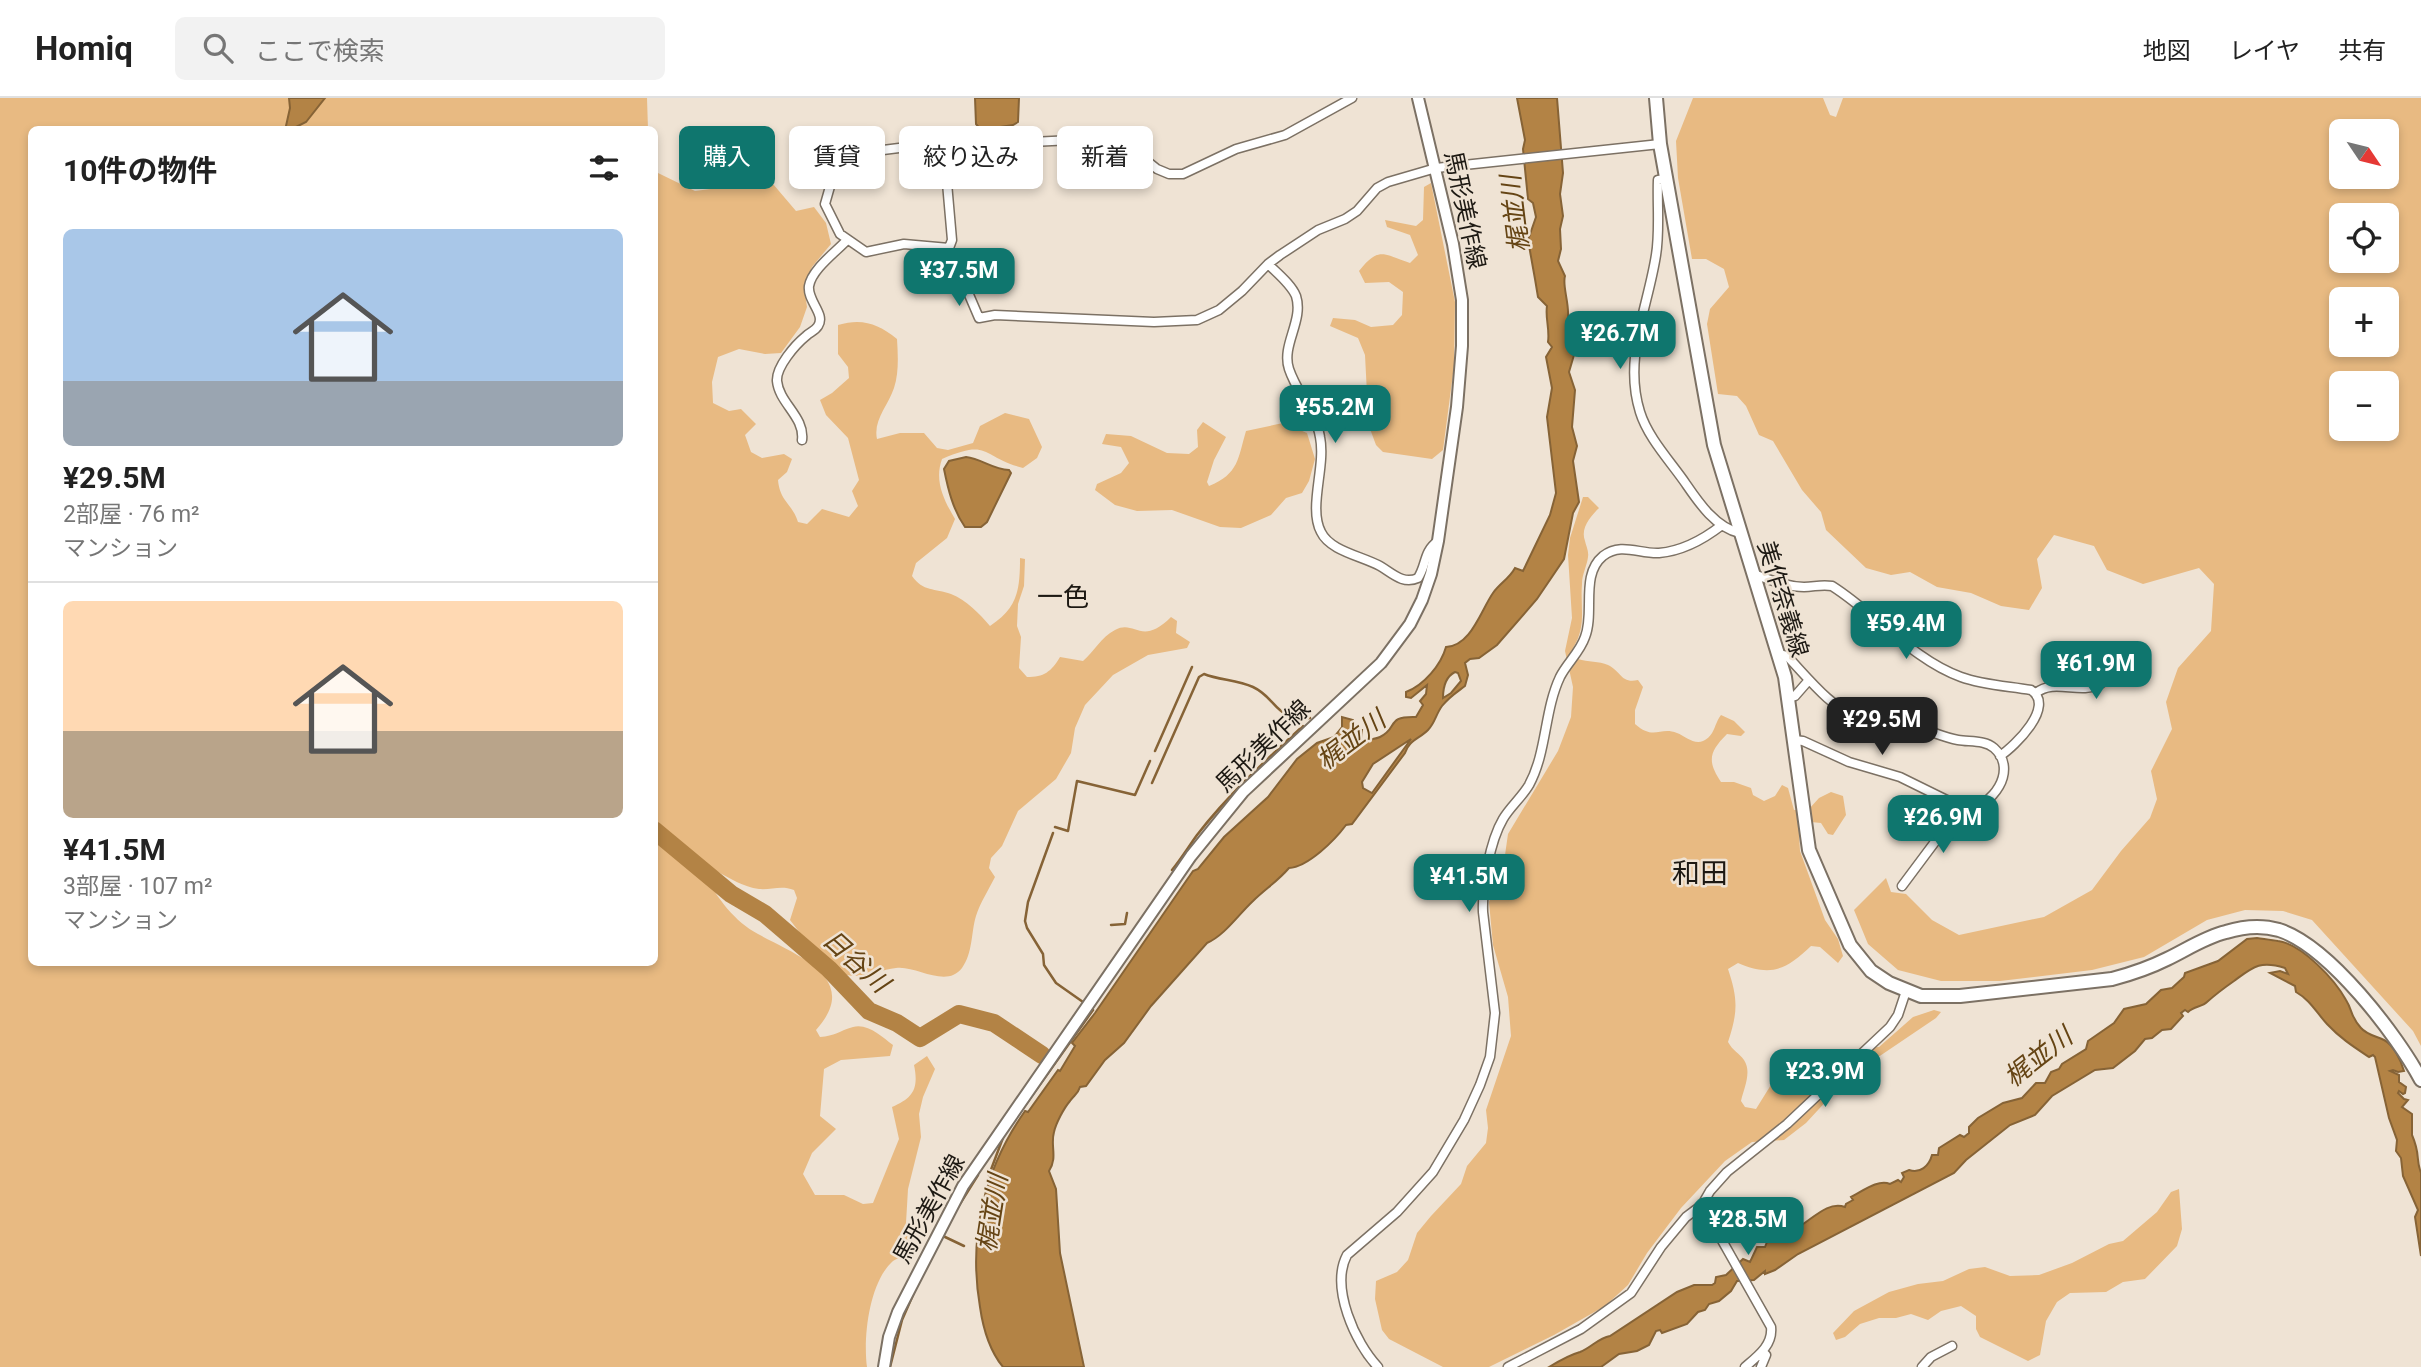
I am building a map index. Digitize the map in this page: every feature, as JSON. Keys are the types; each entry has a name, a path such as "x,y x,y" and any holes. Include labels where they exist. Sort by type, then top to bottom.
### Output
{"main road":[{"name":"馬形美作線","path":"884,1367 890,1337 908,1291 963,1186 988,1148 1220,818 1274,760 1363,680 1395,647 1422,600 1438,541 1457,407 1462,346 1462,300 1436,168 1418,98"},
{"name":"美作奈義線","path":"1656,98 1660,144 1714,445 1789,698 1809,850 1842,930 1855,953 1871,971 1906,991 1921,996 1960,996 2112,979 2135,973 2224,932 2250,927 2277,929 2301,940 2321,955 2385,1024 2407,1054 2421,1080"}],"street":[{"path":"1043,142 1093,139 1117,142 1131,148 1157,169 1169,174 1183,174 1236,149 1285,135 1352,98"},
{"path":"948,189 952,240 949,248 979,318 995,315 1187,322 1219,310 1268,264 1318,230 1357,211 1377,188 1388,181 1436,168 1660,144"},
{"path":"899,148 875,151 833,176 825,204 832,223 847,240 866,252 904,244 949,248"},
{"path":"1667,179 1658,180 1657,252 1636,343 1636,395 1649,431 1689,488 1722,525 1740,533"},
{"path":"802,440 800,423 777,382 778,374 799,344 817,329 820,315 809,298 809,285 847,240"},
{"path":"1268,264 1296,297 1297,317 1287,356 1289,369 1320,437 1322,467 1315,512 1321,533 1336,547 1406,580 1418,578 1422,572 1426,551 1438,541"},
{"path":"1378,1367 1369,1356 1349,1317 1340,1272 1342,1263 1347,1255 1397,1212 1433,1172 1464,1120 1490,1057 1495,1013 1482,896 1498,829 1504,816 1528,786 1560,676 1585,639 1591,575 1595,564 1620,548 1648,552 1687,546 1722,525"},
{"path":"1753,573 1791,586 1832,586 1937,665 1977,682 2036,693 2039,701 2032,724 2016,744 2000,756"},
{"path":"1778,654 1787,656 1829,699 1859,718 1906,724 1950,738 1983,743 1995,749 2005,769 1994,794 1987,802 1974,809 1961,807 1900,777 1849,762 1803,741 1794,740"},
{"path":"2036,693 2048,686 2086,689 2099,685 2109,678 2123,660"},
{"path":"1789,698 1795,696 1809,680"},
{"path":"1902,886 1961,807"},
{"path":"1508,1367 1580,1329 1632,1293 1661,1247 1702,1205 1727,1172 1787,1124 1884,1033 1898,1015 1906,991"},
{"path":"1702,1205 1771,1327 1772,1333 1763,1352 1745,1367"},
{"path":"1922,1367 1931,1357 1952,1346"},
{"path":"1761,1367 1766,1355 1763,1352"}],"shaded area":[{"path":"0,98 647,98 648,126 28,126 28,966 658,966 658,173 679,183 679,189 695,191 775,189 775,186 796,211 814,207 826,223 831,244 812,267 804,286 807,307 800,327 781,353 765,354 739,349 718,357 712,382 713,403 729,411 741,409 756,424 745,435 751,452 762,458 784,454 792,459 787,472 778,480 781,493 798,522 807,524 822,509 849,517 858,506 852,491 859,480 848,438 826,415 820,400 849,378 848,367 838,354 838,325 863,322 897,339 896,382 879,419 877,439 900,433 924,433 937,448 948,450 973,443 980,426 1005,413 1029,419 1042,447 1037,458 1023,468 978,450 969,450 942,459 940,483 955,519 947,538 916,563 912,576 920,585 962,600 990,626 1012,605 1018,588 1020,558 1025,559 1024,586 1018,604 1017,626 1021,637 1019,668 1027,677 1046,673 1060,657 1083,661 1115,630 1152,630 1171,617 1177,621 1176,633 1190,642 1187,648 1148,655 1113,675 1085,705 1075,728 1071,753 1056,779 1018,811 1002,846 991,858 989,868 995,877 976,916 966,962 955,974 939,976 896,968 860,976 845,974 818,954 790,920 797,898 794,890 753,888 716,871 705,875 721,901 742,923 805,960 819,970 828,982 832,996 829,1012 816,1030 820,1037 859,1026 893,1045 890,1056 841,1060 824,1069 820,1116 836,1129 812,1153 803,1174 815,1195 844,1195 863,1204 873,1203 899,1139 892,1107 913,1092 916,1080 914,1065 927,1056 935,1069 919,1114 921,1137 908,1189 906,1223 913,1249 909,1256 893,1261 878,1282 867,1326 867,1367 0,1367"},
{"path":"1693,98 1823,98 1830,115 1836,117 1843,98 2421,98 2421,1046 2413,1031 2312,920 2283,911 2245,910 2207,920 2144,957 2092,970 2000,981 1941,981 1898,970 1868,944 1854,910 1886,878 1891,892 1906,894 1932,920 1959,935 2044,917 2092,890 2150,818 2157,799 2151,771 2172,729 2166,702 2178,668 2211,631 2214,584 2199,568 2143,584 2107,570 2094,546 2054,535 2037,559 2042,588 2029,610 2001,606 1971,593 1937,587 1910,572 1891,575 1866,568 1826,530 1821,512 1802,490 1773,441 1759,435 1746,406 1737,396 1718,394 1707,324 1710,309 1729,287 1724,269 1706,259 1692,259 1678,178 1676,141"},
{"path":"1431,183 1455,302 1454,366 1443,450 1432,459 1383,452 1376,445 1363,410 1367,394 1365,355 1358,338 1330,326 1333,318 1355,320 1371,327 1393,325 1402,315 1403,292 1389,282 1365,283 1359,271 1377,255 1387,255 1410,263 1418,255 1410,235 1387,227 1385,220 1416,226 1423,220 1424,187"},
{"path":"1203,422 1226,437 1214,460 1207,482 1209,486 1232,470 1239,457 1246,431 1283,423 1307,433 1315,459 1309,481 1302,493 1286,498 1271,515 1241,528 1220,527 1172,510 1137,511 1115,505 1095,490 1097,484 1121,473 1129,463 1121,447 1102,444 1106,434 1131,436 1167,453 1189,454 1198,447 1197,430"},
{"path":"1583,497 1588,497 1599,508 1584,531 1588,557 1582,580 1580,632 1573,648 1578,659 1605,664 1624,679 1638,680 1643,687 1635,710 1635,724 1647,732 1671,731 1700,742 1710,736 1721,715 1734,721 1745,732 1741,736 1727,734 1712,757 1721,782 1734,782 1751,788 1753,795 1764,801 1775,796 1782,785 1788,788 1794,810 1809,809 1819,798 1831,792 1843,796 1846,815 1833,835 1828,834 1821,823 1811,822 1799,835 1800,851 1825,920 1838,939 1843,956 1838,963 1820,947 1811,946 1794,961 1778,969 1760,970 1738,963 1728,969 1736,1006 1728,1042 1746,1065 1747,1080 1741,1101 1745,1107 1756,1109 1774,1080 1782,1059 1795,1050 1807,1053 1809,1068 1817,1076 1836,1067 1860,1048 1879,1047 1913,1017 1934,1010 1941,1012 1862,1068 1806,1123 1784,1140 1752,1142 1725,1161 1681,1208 1647,1253 1628,1285 1605,1306 1489,1367 1443,1367 1389,1339 1382,1330 1375,1299 1376,1281 1397,1272 1408,1260 1417,1233 1461,1184 1467,1166 1486,1143 1486,1110 1511,1036 1508,997 1493,945 1489,902 1504,862 1508,834 1558,751 1571,717 1573,687 1565,651 1572,618 1568,555 1570,538"},
{"path":"2179,1189 2182,1229 2177,1246 2145,1279 2123,1282 2106,1292 2070,1293 2057,1302 2046,1321 2040,1355 2028,1361 1980,1337 1976,1329 1976,1316 1961,1306 1941,1311 1928,1320 1911,1314 1896,1318 1879,1318 1860,1324 1845,1337 1836,1340 1833,1333 1854,1311 1889,1292 1943,1281 1969,1269 1985,1267 2010,1276 2039,1275 2072,1263 2109,1244 2123,1241 2157,1212 2171,1192"}],"water":[{"path":"289,98 325,98 306,122 298,126 286,126"},
{"path":"975,98 1019,98 1018,122 1007,126 976,124"},
{"name":"梶並川","path":"1517,98 1557,98 1563,173 1560,194 1563,216 1558,261 1565,276 1568,316 1572,322 1568,331 1573,342 1574,355 1569,372 1575,390 1572,427 1577,446 1573,461 1579,502 1573,513 1564,559 1537,599 1497,645 1479,658 1465,663 1468,675 1465,686 1445,703 1428,730 1409,745 1352,824 1346,825 1312,858 1289,868 1226,930 1207,943 1151,1006 1124,1043 1105,1060 1086,1086 1080,1087 1068,1104 1054,1132 1053,1161 1049,1171 1056,1189 1060,1253 1084,1367 1003,1367 990,1346 981,1315 976,1255 978,1230 983,1204 999,1156 1025,1111 1028,1112 1058,1070 1060,1071 1075,1046 1072,1043 1193,871 1198,869 1224,837 1268,797 1297,759 1317,743 1334,737 1342,727 1342,717 1353,720 1355,733 1362,730 1361,740 1364,742 1386,734 1400,718 1416,717 1423,705 1420,701 1426,694 1427,685 1411,698 1406,697 1406,692 1431,674 1446,647 1455,645 1469,634 1493,593 1515,568 1523,571 1550,515 1556,493 1547,417 1552,388 1546,357 1552,347 1548,342 1547,306 1538,297 1528,240 1536,217 1533,203 1528,199 1523,149 1525,140","holes":["1455,672 1461,681 1443,698 1445,683","1411,739 1372,793 1363,788 1362,782 1373,764"]},
{"path":"966,457 1009,470 1011,473 987,522 981,527 965,527 954,506 944,469 949,461"},
{"path":"2257,938 2287,944 2307,956 2326,973 2341,992 2361,1028 2388,1042 2399,1058 2404,1071 2390,1071 2399,1075 2399,1082 2406,1087 2405,1093 2398,1093 2408,1100 2402,1107 2412,1114 2412,1135 2421,1173 2421,1256 2415,1217 2418,1210 2403,1176 2401,1158 2396,1151 2397,1140 2375,1057 2369,1057 2342,1038 2309,1002 2296,992 2295,986 2270,973 2280,971 2288,974 2285,968 2263,965 2246,972 2205,1004 2188,1012 2185,1010 2171,1029 2162,1030 2152,1038 2145,1039 2135,1051 2113,1068 2095,1070 2052,1096 2035,1115 2010,1125 1954,1173 1798,1254 1775,1270 1765,1274 1765,1271 1754,1280 1737,1281 1731,1291 1698,1312 1687,1324 1662,1333 1660,1330 1656,1331 1649,1345 1637,1351 1619,1354 1601,1367 1549,1367 1610,1336 1677,1292 1694,1285 1712,1285 1716,1277 1726,1275 1743,1259 1750,1262 1757,1247 1765,1247 1767,1242 1797,1228 1820,1212 1832,1206 1845,1207 1853,1200 1851,1197 1876,1184 1890,1184 1898,1180 1901,1182 1904,1177 1902,1173 1924,1168 1932,1155 1938,1155 1939,1148 1960,1135 1964,1137 1969,1133 1969,1127 1978,1118 2003,1103 2022,1098 2036,1083 2045,1083 2051,1072 2086,1049 2088,1041 2114,1023 2124,1009 2146,1004 2161,990 2172,988 2185,973 2218,961 2247,939"}],"waterway":[{"path":"1155,751 1192,667"},
{"path":"1152,783 1199,677 1204,674 1253,687 1290,716 1310,718"},
{"path":"1172,870 1221,806 1303,726"},
{"path":"1055,827 1068,831 1077,781 1135,795 1150,761"},
{"name":"日谷川","path":"658,833 731,894 765,914 829,969 869,1011 897,1023 920,1038 959,1014 994,1023 1042,1055"},
{"path":"1053,833 1028,902 1025,921 1043,954 1044,965 1056,983 1083,1002"},
{"path":"1111,925 1125,924 1127,913"},
{"name":"梶並川","path":"989,1175 1004,1135 1093,1010"},
{"name":"梶並川","path":"958,1207 978,1175"},
{"name":"梶並川","path":"943,1236 964,1246"},
{"path":"890,1367 902,1320 916,1288"}],"district":[{"name":"一色","path":"1063,597"},
{"name":"和田","path":"1700,873"}]}
